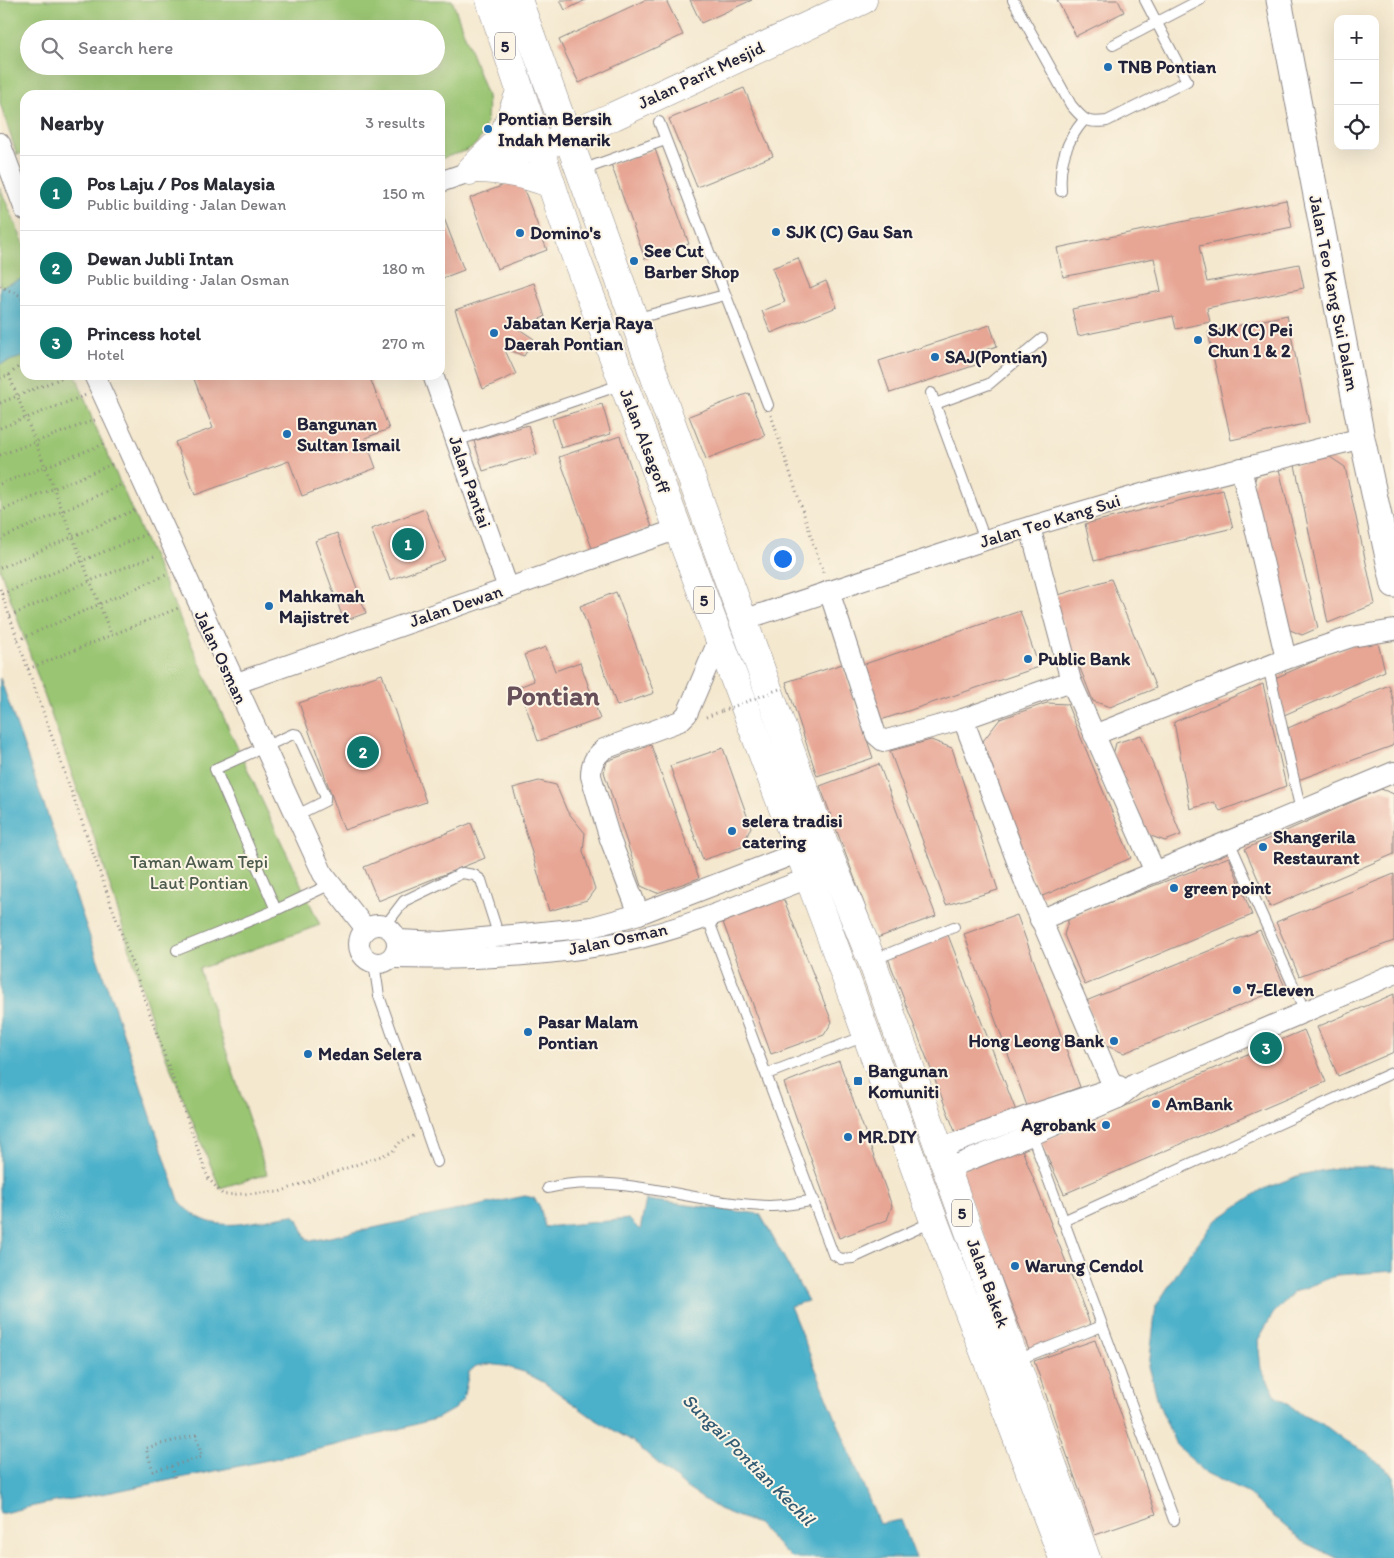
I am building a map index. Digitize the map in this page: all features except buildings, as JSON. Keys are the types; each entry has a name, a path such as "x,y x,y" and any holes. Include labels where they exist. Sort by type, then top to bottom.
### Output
{"main road":[{"name":"Jalan Alsagoff","path":"490,0 551,184 808,878"},
{"name":"Jalan Alsagoff","path":"518,0 578,171 834,869"},
{"name":"Jalan Parit Mesjid","path":"539,148 863,0"},
{"path":"474,170 502,139 520,92"},
{"path":"474,170 503,170 534,177 551,184"},
{"name":"Jalan Bakek","path":"834,869 872,961 1017,1361 1086,1558"},
{"name":"Jalan Bakek","path":"808,878 934,1221 1063,1558"}],"street":[{"name":"Jalan Teo Kang Sui Dalam","path":"1279,0 1362,438 1394,584"},
{"path":"0,143 5,172 20,200"},
{"path":"445,180 539,148"},
{"name":"Jalan Pantai","path":"435,380 508,588"},
{"name":"Jalan Osman","path":"97,382 322,874 383,943 495,959 582,949 626,941 707,916 834,869"},
{"name":"Jalan Teo Kang Sui","path":"743,620 985,540 1241,468 1362,438"},
{"path":"1241,468 1277,662"},
{"path":"1030,527 1072,681 1155,872"},
{"name":"Jalan Dewan","path":"234,684 678,529"},
{"path":"829,591 876,735 883,741 963,719 1072,681"},
{"path":"1094,735 1277,662 1351,636 1394,630"},
{"path":"639,914 610,839 591,776 591,767 594,758 604,750 680,721 687,714 719,639"},
{"path":"963,719 1040,920 1115,1092"},
{"path":"1040,920 1394,772"},
{"name":"Jalan Osman","path":"383,943 442,942 592,927 639,914 824,843"},
{"path":"943,1159 1136,1084 1394,974"},
{"path":"943,1159 1032,1135 1115,1092"}],"lane":[{"path":"1013,0 1071,105 1084,120 1093,123 1107,121 1187,81 1145,0"},
{"path":"1113,45 1200,0"},
{"path":"1061,191 1064,155 1073,133 1084,120"},
{"path":"658,122 768,405"},
{"path":"578,171 665,140"},
{"path":"633,320 725,295"},
{"path":"935,404 989,384 1042,339"},
{"path":"456,441 624,384"},
{"path":"931,393 985,540"},
{"path":"1277,662 1301,811"},
{"path":"276,910 215,769 292,734 298,735 325,795 325,801 295,816"},
{"path":"1230,841 1305,1012"},
{"path":"437,1162 379,996 383,943 404,901 462,873 468,873 481,880 499,937"},
{"path":"177,950 276,910 331,884"},
{"path":"707,916 833,1254 841,1259 853,1258 934,1221"},
{"path":"872,961 954,927"},
{"path":"767,1074 866,1036"},
{"path":"1063,1221 1394,1072"},
{"path":"1032,1135 1174,1520"},
{"path":"548,1188 574,1183 623,1186 768,1206 814,1200"},
{"path":"1017,1361 1102,1326"}],"path":[{"path":"0,286 20,296"},
{"path":"0,378 9,375 20,365"},
{"path":"9,375 111,634"},
{"path":"0,403 56,380"},
{"path":"0,428 27,418 97,382"},
{"path":"768,405 829,591"},
{"path":"0,456 111,414"},
{"path":"0,484 122,437"},
{"path":"0,511 130,456"},
{"path":"0,539 139,476"},
{"path":"0,568 152,503"},
{"path":"2,594 162,527"},
{"path":"10,616 90,581 172,549"},
{"path":"18,640 181,569"},
{"path":"0,589 208,1178 223,1195 279,1192 392,1152 401,1141 426,1131"},
{"path":"28,669 196,601"},
{"path":"722,711 782,688"},
{"path":"196,1435 202,1456 171,1466 153,1471 146,1448 196,1435"},
{"path":"171,1466 176,1478"}],"green space":[{"path":"0,0 452,0 487,96 486,121 480,139 473,147 445,157 445,90 20,90 20,154 17,155 0,103"},
{"name":"Taman Awam Tepi Laut Pontian","path":"0,188 20,234 20,380 78,380 94,424 232,736 320,925 199,969 267,1174 220,1188 156,1033 99,851 0,569"}],"water":[{"path":"20,280 20,358 0,364 0,287"},
{"name":"Sungai Pontian Kechil","path":"0,678 179,1200 191,1212 204,1220 218,1224 246,1223 293,1215 298,1219 306,1238 311,1241 525,1196 534,1198 540,1207 545,1227 629,1219 640,1230 646,1200 760,1214 808,1301 790,1306 879,1524 901,1520 916,1558 791,1558 757,1524 719,1509 688,1489 632,1441 593,1418 543,1382 524,1372 504,1366 488,1364 476,1366 469,1372 463,1399 454,1409 438,1418 358,1440 276,1458 0,1514"},
{"path":"1340,1167 1394,1167 1394,1271 1338,1275 1294,1292 1273,1314 1258,1340 1261,1369 1275,1394 1304,1416 1323,1424 1348,1443 1366,1452 1394,1476 1394,1558 1337,1558 1303,1542 1247,1493 1206,1473 1176,1445 1159,1405 1149,1366 1156,1306 1188,1256 1214,1222 1261,1190 1300,1175"}],"place":[{"name":"TNB Pontian","path":"1108,67"},
{"name":"Pontian Bersih Indah Menarik","path":"488,129"},
{"name":"SJK (C) Gau San","path":"776,232"},
{"name":"Domino's","path":"520,233"},
{"name":"See Cut Barber Shop","path":"634,261"},
{"name":"Jabatan Kerja Raya Daerah Pontian","path":"494,333"},
{"name":"SJK (C) Pei Chun 1 & 2","path":"1198,340"},
{"name":"SAJ(Pontian)","path":"935,357"},
{"name":"Bangunan Sultan Ismail","path":"287,434"},
{"name":"Pos Laju / Pos Malaysia","path":"408,544"},
{"name":"Mahkamah Majistret","path":"269,606"},
{"name":"Public Bank","path":"1028,659"},
{"name":"Dewan Jubli Intan","path":"363,752"},
{"name":"selera tradisi catering","path":"732,831"},
{"name":"Shangerila Restaurant","path":"1263,847"},
{"name":"green point","path":"1174,888"},
{"name":"7-Eleven","path":"1237,990"},
{"name":"Pasar Malam Pontian","path":"528,1032"},
{"name":"Hong Leong Bank","path":"1114,1041"},
{"name":"Princess hotel","path":"1266,1048"},
{"name":"Medan Selera","path":"308,1054"},
{"name":"Bangunan Komuniti","path":"858,1081"},
{"name":"AmBank","path":"1156,1104"},
{"name":"Agrobank","path":"1106,1125"},
{"name":"MR.DIY","path":"848,1137"},
{"name":"Warung Cendol","path":"1015,1266"}],"district":[{"name":"Pontian","path":"553,695"}]}
